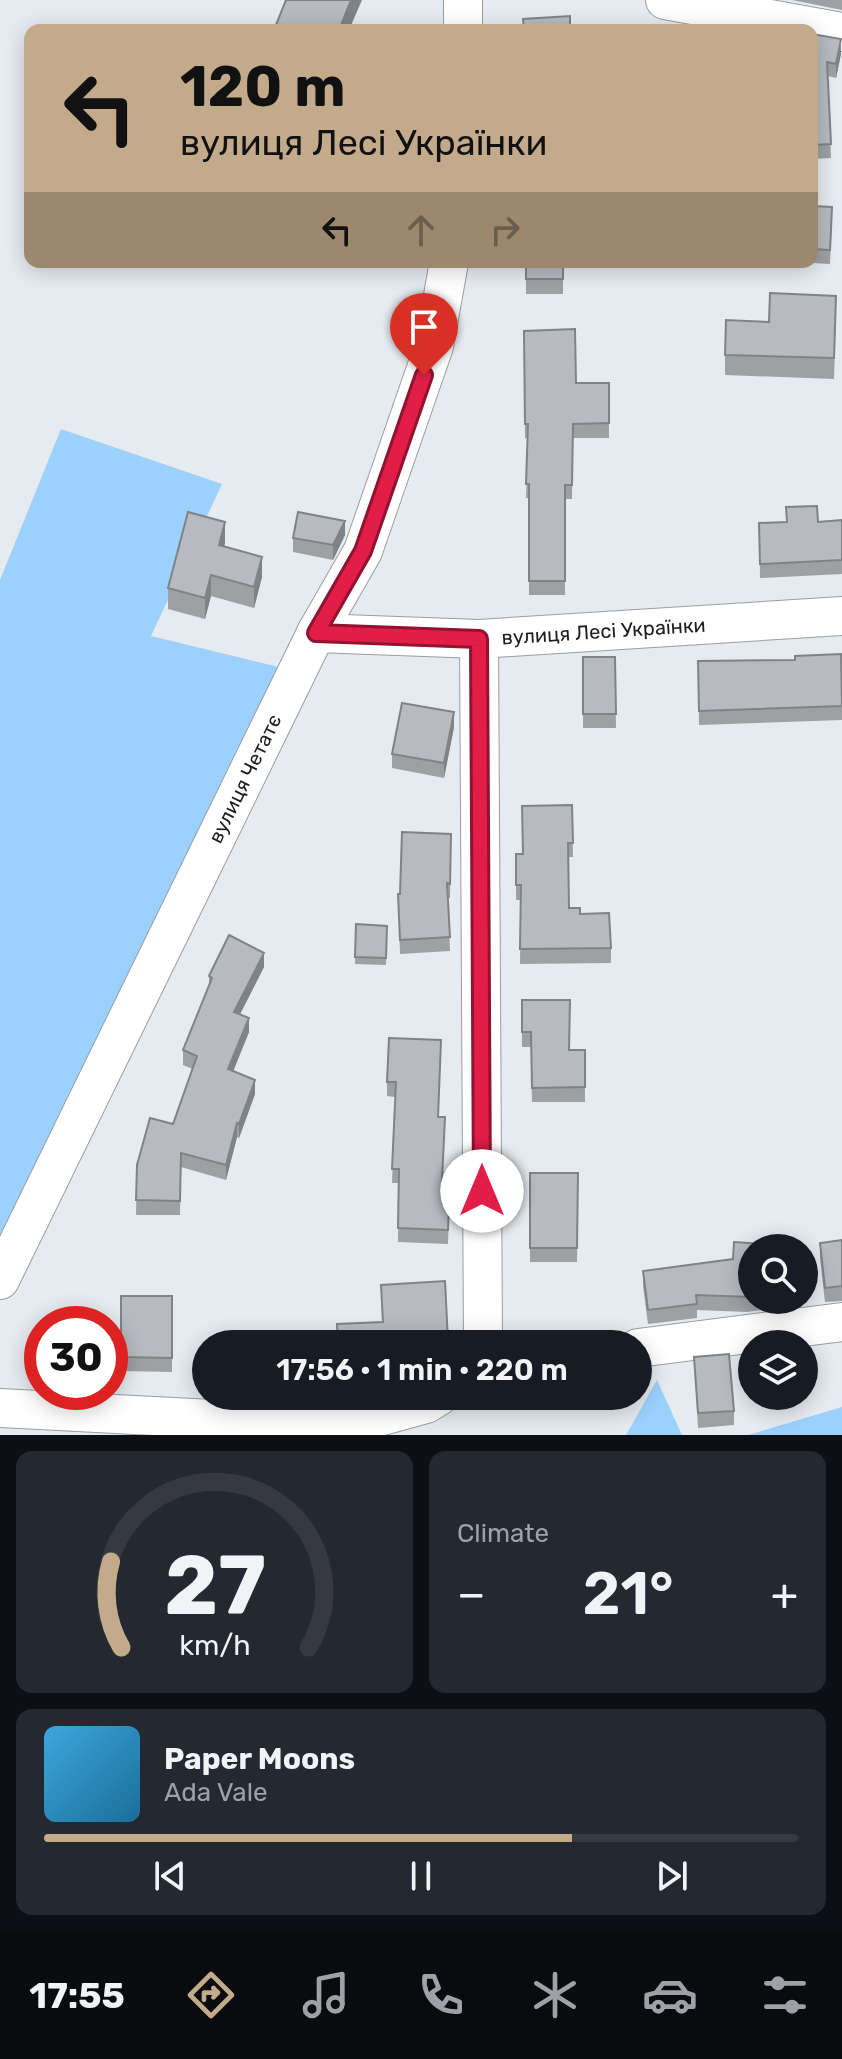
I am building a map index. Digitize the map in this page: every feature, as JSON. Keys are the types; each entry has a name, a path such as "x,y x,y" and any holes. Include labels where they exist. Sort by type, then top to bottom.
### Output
{"street":[{"path":"463,0 463,24"},
{"path":"665,0 798,24"},
{"path":"818,28 842,32"},
{"name":"вулиця Четатє","path":"0,1280 316,633 363,551 434,346 448,268"},
{"name":"вулиця Лесі Українки","path":"316,633 479,639 842,616"},
{"path":"479,639 483,1330"},
{"path":"652,1346 842,1322"},
{"path":"0,1408 346,1426 404,1410"}],"shaded area":[{"path":"61,429 222,484 151,636 299,672 0,1271 0,580"},
{"path":"657,1380 682,1435 626,1435 640,1410 652,1410 652,1389"},
{"path":"842,1407 842,1435 748,1435"}],"building":[{"path":"286,0 351,0 341,24 276,24"},
{"path":"570,16 570,24 523,24 523,19"},
{"path":"818,35 841,39 836,64 827,62 831,144 818,145"},
{"path":"818,206 832,207 830,250 818,249"},
{"path":"526,268 563,268 563,279 526,279"},
{"path":"770,293 836,296 834,358 725,355 726,320 769,322"},
{"path":"575,329 576,383 609,383 609,423 573,424 572,485 565,485 565,581 529,581 524,331"},
{"path":"817,506 818,522 842,520 842,560 760,564 759,523 787,522 786,507"},
{"path":"188,512 225,522 219,545 262,557 254,587 211,575 205,598 168,588"},
{"path":"298,512 345,521 333,545 293,538"},
{"path":"841,654 842,706 699,711 698,661 795,660 795,656"},
{"path":"583,657 615,657 616,714 583,714"},
{"path":"402,703 454,712 444,763 392,754"},
{"path":"572,805 573,843 568,843 569,908 580,908 580,914 609,913 611,948 520,949 521,885 516,885 516,854 523,854 522,806"},
{"path":"402,832 451,834 450,884 447,883 450,937 400,940 398,894"},
{"path":"356,924 387,926 386,958 355,957"},
{"path":"229,935 264,953 234,1012 249,1018 228,1069 255,1080 237,1123 226,1165 181,1153 180,1201 136,1200 137,1165 150,1118 173,1124 197,1056 183,1050 212,978 209,976"},
{"path":"522,1000 570,1000 569,1050 585,1050 585,1087 532,1088 531,1032 522,1032"},
{"path":"389,1038 441,1040 438,1117 445,1117 442,1181 450,1181 448,1230 398,1228 399,1169 392,1169 396,1082 387,1082"},
{"path":"530,1173 578,1173 577,1248 530,1248"},
{"path":"842,1240 842,1286 825,1288 820,1243"},
{"path":"734,1242 738,1242 738,1296 696,1295 697,1304 648,1310 643,1271 733,1259"},
{"path":"445,1281 447,1330 337,1330 337,1324 383,1322 381,1285"},
{"path":"121,1296 172,1296 172,1358 128,1357 128,1306 121,1306"},
{"path":"729,1354 734,1411 698,1413 694,1357"}],"route":[{"path":"424,375 363,551 316,633 479,639 482,1191"}]}
